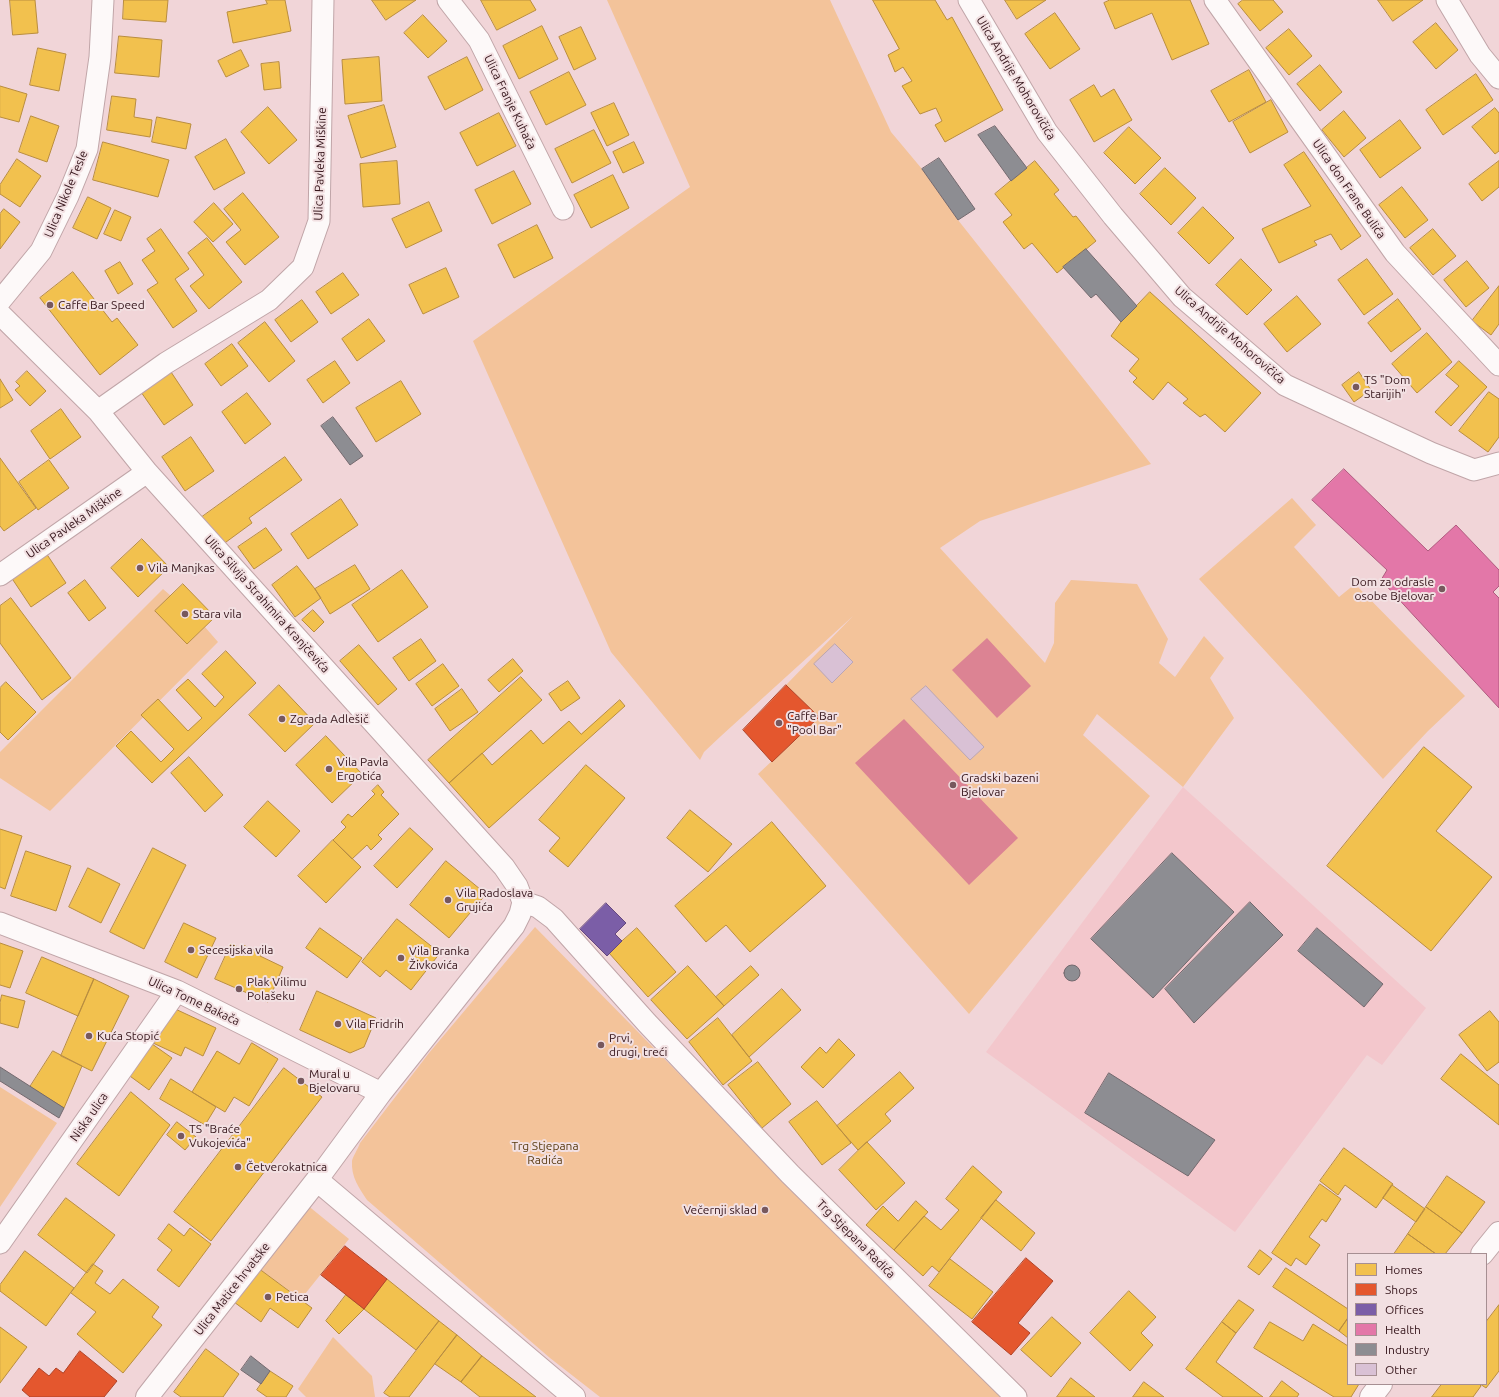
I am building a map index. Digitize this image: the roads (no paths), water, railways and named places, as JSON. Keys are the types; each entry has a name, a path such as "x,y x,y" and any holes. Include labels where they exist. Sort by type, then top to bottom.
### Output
{"main road":[{"name":"Ulica Matice hrvatske","path":"147,1397 317,1180"},
{"path":"317,1180 574,1397"},
{"path":"1483,1253 1499,1233"},
{"path":"1371,1397 1380,1385"}],"street":[{"name":"Ulica Nikole Tesle","path":"0,301 41,251 68,196 87,149 100,57 103,0"},
{"name":"Ulica Pavleka Miškine","path":"98,411 166,363 269,300 304,267 319,221 323,0"},
{"name":"Ulica Franje Kuhača","path":"448,0 479,40 563,209"},
{"name":"Ulica Andrije Mohorovičića","path":"969,0 1047,132 1113,216 1182,297 1285,385 1424,450 1474,470 1499,463"},
{"name":"Ulica don Frane Bulića","path":"1216,0 1395,253 1499,365"},
{"path":"1447,0 1480,55 1499,78"},
{"name":"Ulica Silvija Strahimira Kranjčevića","path":"0,314 98,411 147,472 504,867 517,886 523,902"},
{"name":"Ulica Pavleka Miškine","path":"0,575 147,472"},
{"path":"317,1180 381,1093 514,926 520,914 523,902"},
{"name":"Trg Stjepana Radića","path":"523,902 538,908 554,919 653,1029 790,1174 1016,1397"},
{"name":"Ulica Tome Bakača","path":"0,924 177,991 381,1093"},
{"name":"Niska ulica","path":"0,1243 177,991"}],"place":[{"name":"Caffe Bar Speed","path":"50,305"},
{"name":"TS \"Dom Starijih\"","path":"1356,387"},
{"name":"Vila Manjkas","path":"140,568"},
{"name":"Dom za odrasle osobe Bjelovar","path":"1442,589"},
{"name":"Stara vila","path":"185,614"},
{"name":"Zgrada Adlešič","path":"282,719"},
{"name":"Caffe Bar \"Pool Bar\"","path":"779,723"},
{"name":"Vila Pavla Ergotića","path":"329,769"},
{"name":"Gradski bazeni Bjelovar","path":"953,785"},
{"name":"Vila Radoslava Grujića","path":"448,900"},
{"name":"Secesijska vila","path":"191,950"},
{"name":"Vila Branka Živkovića","path":"401,958"},
{"name":"Plak Vilimu Polašeku","path":"239,989"},
{"name":"Vila Fridrih","path":"338,1024"},
{"name":"Kuća Stopić","path":"89,1036"},
{"name":"Prvi, drugi, treći","path":"601,1045"},
{"name":"Mural u Bjelovaru","path":"301,1081"},
{"name":"TS \"Braće Vukojevića\"","path":"181,1136"},
{"name":"Četverokatnica","path":"238,1167"},
{"name":"Večernji sklad","path":"765,1210"},
{"name":"Petica","path":"268,1297"}]}
